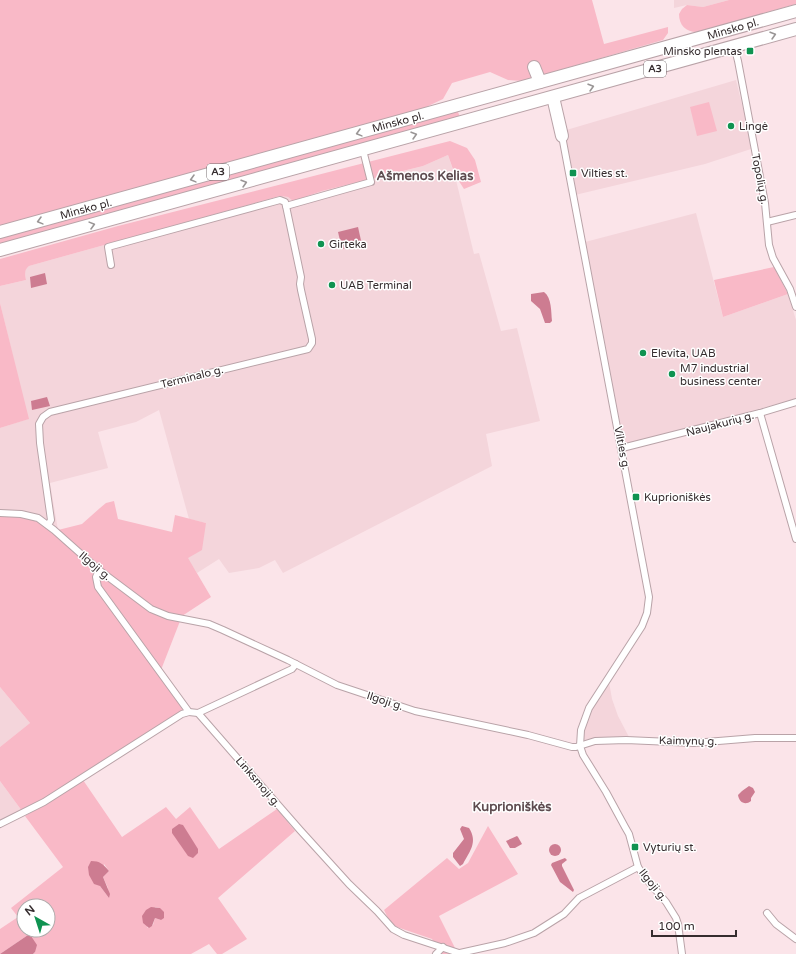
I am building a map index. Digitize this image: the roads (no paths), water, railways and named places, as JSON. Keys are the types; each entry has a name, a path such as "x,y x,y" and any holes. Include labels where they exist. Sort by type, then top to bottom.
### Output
{"highway":[{"name":"Minsko pl.","path":"0,232 796,11"},
{"name":"Minsko pl.","path":"0,250 553,97 794,28"},
{"path":"534,67 540,82"},
{"path":"465,121 467,114 477,106 506,97 525,87"},
{"path":"553,97 562,136"}],"street":[{"name":"Topolių g.","path":"734,46 762,189 769,245 773,258 790,289 796,307"},
{"name":"Vilties g.","path":"562,136 649,592 649,605 645,619 636,636 589,708 581,730 580,746"},
{"path":"111,265 108,247 280,200 285,202 286,206 371,182 363,150"},
{"name":"Terminalo g.","path":"48,525 51,520 41,450 39,424 43,417 50,412 308,349 310,347 312,339 301,290 301,277 286,206"},
{"path":"767,222 796,215"},
{"path":"760,413 796,402"},
{"name":"Naujakurių g.","path":"622,448 760,413 796,539"},
{"name":"Ilgoji g.","path":"0,513 29,515 38,518 99,570 151,609 168,616 209,624 296,664 337,685 415,711 528,736 565,746 580,746 582,755 606,792 625,827 638,866 647,880 666,902 676,918 682,954"},
{"path":"99,570 96,577 98,587 189,712"},
{"path":"0,824 44,802 182,714 189,712 198,713 292,669 296,664"},
{"name":"Linksmoji g.","path":"198,713 290,818 393,930 404,935 461,953"},
{"name":"Kaimynų g.","path":"580,746 595,741 626,740 694,743 755,738 796,738"},
{"path":"461,953 505,943 534,933 564,914 580,898 638,866"},
{"path":"767,913 776,924 796,939"},
{"path":"479,954 485,947"},
{"path":"436,954 443,948"}],"place":[{"name":"Minsko plentas","path":"750,51"},
{"name":"Lingė","path":"731,126"},
{"name":"Vilties st.","path":"573,173"},
{"name":"Girteka","path":"321,244"},
{"name":"UAB Terminal","path":"332,285"},
{"name":"Elevita, UAB","path":"643,353"},
{"name":"M7 industrial business center","path":"672,374"},
{"name":"Kuprioniškės","path":"636,497"},
{"name":"Vyturių st.","path":"635,847"}],"district":[{"name":"Ašmenos Kelias","path":"425,176"},
{"name":"Kuprioniškės","path":"512,807"}]}
